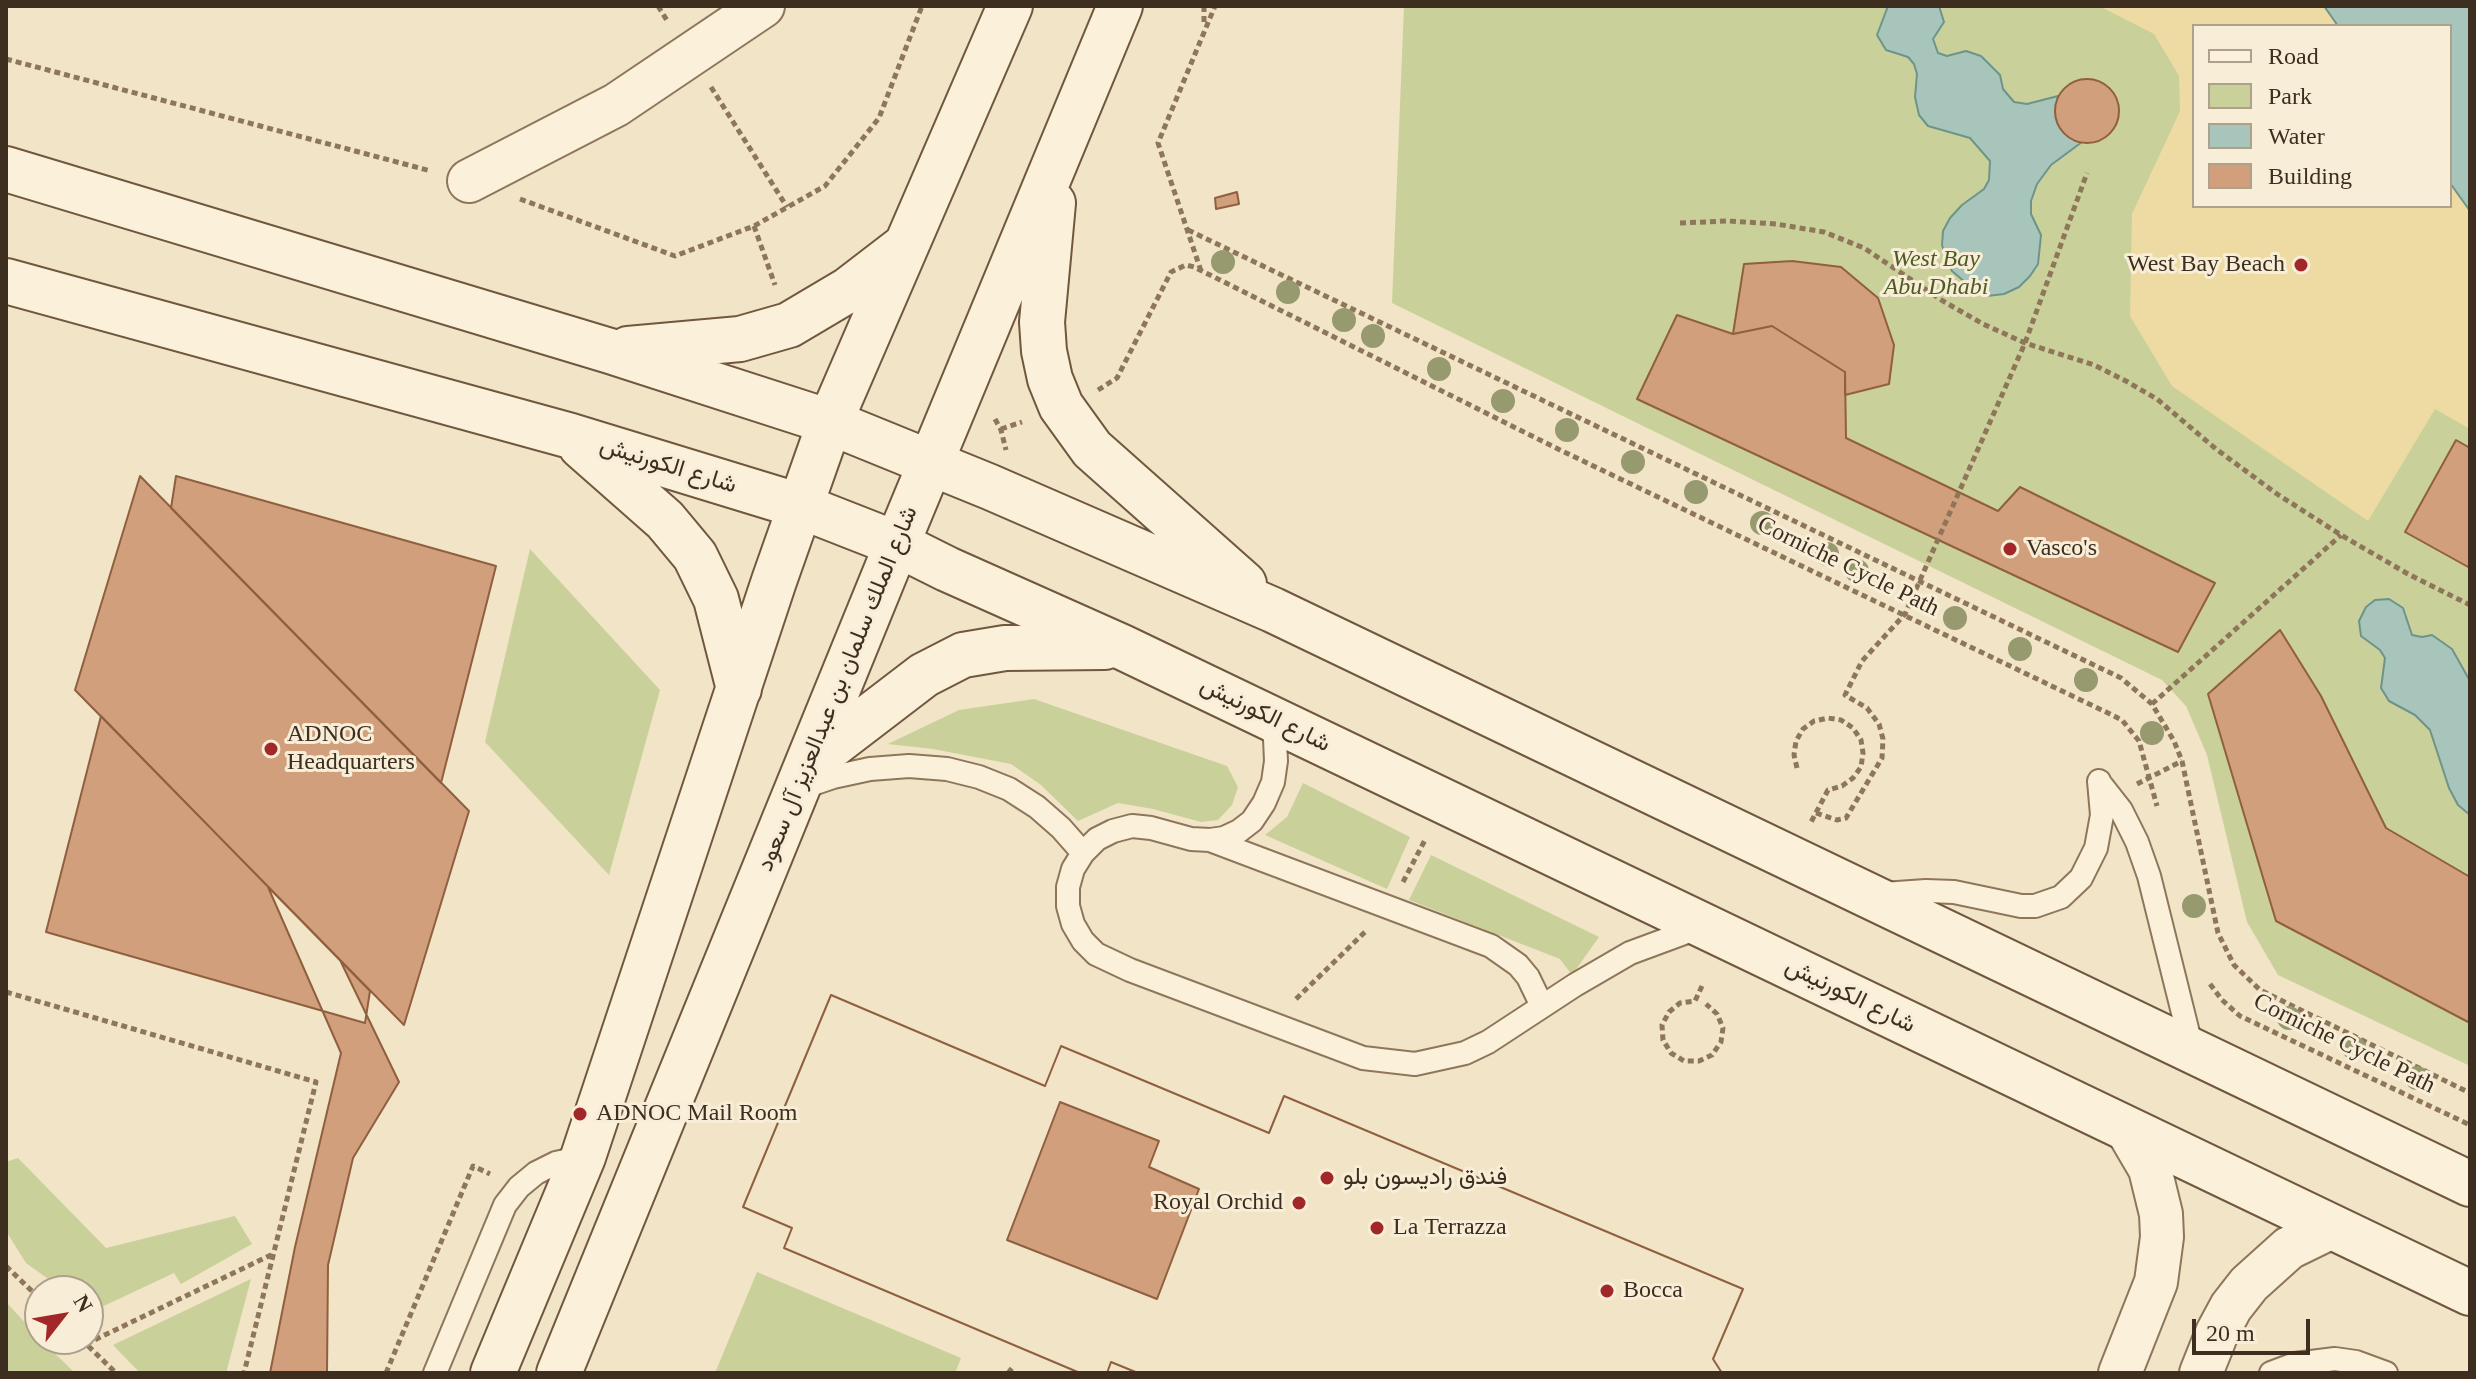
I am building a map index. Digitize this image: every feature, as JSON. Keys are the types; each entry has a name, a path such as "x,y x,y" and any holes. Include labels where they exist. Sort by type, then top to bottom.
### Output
{"main road":[{"path":"493,1373 583,1157 830,422 1010,6"},
{"name":"شارع الملك سلمان بن عبدالعزيز آل سعود","path":"559,1373 1120,6"},
{"path":"1056,164 1042,322 1050,379 1061,406 1092,449 1273,610"},
{"path":"6,169 610,351 830,422 930,463 1273,610 1794,857 2470,1184"},
{"path":"610,351 740,339 789,325 836,299 909,243"},
{"name":"شارع الكورنيش","path":"6,281 571,436 800,506 897,544 1122,647 2470,1293"},
{"path":"571,436 665,520 695,556 716,599 739,689"},
{"path":"802,777 924,675 963,655 1005,648 1122,647"}],"street":[{"path":"469,181 616,105 763,6"},
{"path":"2120,1373 2156,1282 2162,1237 2161,1214 2153,1180 2126,1128"},
{"path":"2201,1373 2224,1320 2249,1284 2289,1248 2332,1227"}],"lane":[{"path":"1268,717 1275,739 1273,782 1252,821 1239,831 1210,840 1132,826 1097,839 1083,853 1073,869 1068,887 1068,906 1073,924 1083,941 1096,954 1122,967 1363,1058 1415,1064 1465,1053 1488,1042 1630,953 1705,926"},
{"path":"802,777 833,777 870,769 909,766 947,769 979,777 1009,789 1037,807 1083,853"},
{"path":"1872,895 1954,892 2021,906 2049,903 2072,889 2096,848 2102,815 2099,781 2121,810 2149,876 2192,1049"},
{"path":"1210,840 1491,946 1518,965 1542,1006"},
{"path":"435,1373 505,1205 519,1187 536,1173 556,1163 583,1157"},
{"path":"2271,1373 2295,1364 2335,1359 2356,1362 2386,1373"}],"path":[{"path":"658,6 787,207"},
{"path":"1204,6 1204,26"},
{"path":"1201,272 1158,143 1204,26 1215,6"},
{"path":"1816,813 1837,820 1846,818 1882,758 1883,739 1879,724 1867,708 1845,695 1862,661 1905,614 2025,343 2087,173"},
{"path":"1680,223 1728,221 1776,224 1824,232 1864,248 1983,324 2025,343 2094,365 2157,399 2216,449 2277,494 2408,574 2470,605"},
{"path":"754,226 789,325"},
{"path":"1188,230 2121,678 2152,704 2182,761 2218,933 2234,965 2260,990 2470,1093"},
{"path":"1092,393 1117,378 1171,272 1186,265 1201,272"},
{"name":"Corniche Cycle Path","path":"1201,272 1558,449 2122,720 2139,741 2160,820"},
{"path":"994,418 1001,430 1007,455"},
{"path":"2152,704 2341,535"},
{"path":"1794,857 1828,790 1842,786 1861,767 1861,740 1853,728 1841,720 1828,718 1814,721 1803,729 1796,741 1794,755 1797,768"},
{"path":"2112,798 2182,761"},
{"name":"Corniche Cycle Path","path":"2207,980 2222,1000 2240,1016 2470,1125"},
{"path":"1702,986 1695,1001 1680,1003 1669,1012 1662,1025 1663,1040 1671,1053 1684,1061 1699,1061 1712,1055 1721,1042 1723,1028 1717,1014 1706,1004"},
{"path":"6,992 316,1082 244,1373"},
{"path":"386,1373 473,1166 519,1187"},
{"path":"104,1333 275,1253"},
{"path":"6,1266 24,1283"},
{"path":"97,1355 116,1373"},
{"path":"1008,1373 1013,1367"}],"green space":[{"name":"West Bay Abu Dhabi","path":"1404,6 2324,6 2337,24 2192,24 2192,208 2452,208 2452,186 2470,211 2470,1066 2278,975 2247,922 2207,755 2186,706 2162,680 1392,303"},
{"path":"530,549 660,690 609,875 485,742"},
{"path":"1034,699 1227,766 1238,787 1232,805 1218,820 1201,822 1118,803 1078,821 1041,785 1011,764 888,744 959,710"},
{"path":"1303,783 1410,837 1387,889 1265,835 1287,817"},
{"path":"1431,855 1599,937 1572,975 1560,959 1409,900"},
{"path":"18,1158 106,1248 235,1216 252,1244 181,1284 174,1273 104,1306 104,1275 43,1275 26,1263 6,1231 6,1162"},
{"path":"757,1272 961,1358 955,1373 715,1373"},
{"path":"251,1279 226,1373 140,1373 113,1345"},
{"path":"6,1302 24,1322 24,1355 56,1355 75,1373 6,1373"}],"sand":[{"name":"West Bay Beach","path":"2099,6 2324,6 2337,24 2192,24 2192,208 2452,208 2452,186 2470,211 2470,429 2435,409 2368,521 2172,386 2130,316 2132,214 2180,111 2179,76 2154,34"}],"water":[{"path":"1888,6 1939,6 1944,22 1933,39 1938,53 1947,56 1966,51 1981,56 2000,75 2003,89 2014,102 2027,104 2058,96 2056,116 2059,125 2066,134 2082,142 2051,165 2037,184 2031,201 2031,214 2041,235 2038,264 2019,287 2004,294 1987,296 1973,289 1952,271 1946,258 1942,245 1943,231 1962,205 1984,189 1989,180 1990,161 1970,138 1928,126 1919,115 1914,64 1908,57 1886,50 1877,35"},
{"path":"2324,6 2470,6 2470,211 2452,186 2452,24 2337,24"},
{"path":"2389,599 2403,608 2412,635 2432,635 2452,649 2470,681 2470,815 2458,805 2449,788 2430,730 2415,715 2389,701 2381,688 2385,658 2380,650 2361,636 2359,621 2366,607 2375,600"}],"building":[{"path":"2087,79 2105,85 2113,93 2119,111 2113,129 2105,137 2087,143 2069,137 2061,129 2055,111 2061,93 2069,85"},
{"path":"1237,192 1239,204 1216,209 1215,198"},
{"path":"1792,261 1841,267 1878,298 1894,345 1889,384 1845,395 1845,372 1772,326 1733,334 1744,264"},
{"path":"1677,315 1733,334 1772,326 1845,372 1846,438 1998,511 2020,487 2215,583 2178,652 1637,399"},
{"path":"2456,440 2470,448 2470,568 2405,532"},
{"name":"ADNOC Headquarters","path":"140,476 469,811 404,1025 75,690"},
{"path":"176,476 496,566 441,783 171,508"},
{"path":"2280,630 2321,696 2386,828 2470,877 2470,1023 2276,921 2208,694"},
{"path":"101,716 370,991 365,1023 46,932"},
{"path":"268,887 340,960 399,1082 353,1158 328,1265 327,1373 270,1373 295,1247 341,1053"},
{"name":"فندق راديسون بلو","path":"831,995 1045,1086 1061,1046 1269,1133 1284,1096 1743,1289 1713,1359 1722,1373 1138,1373 1111,1362 1107,1373 1080,1373 784,1248 792,1228 743,1207","holes":["1060,1102 1159,1141 1149,1167 1199,1189 1157,1299 1007,1240"]},
{"name":"فندق راديسون بلو","path":"831,995 1045,1086 1061,1046 1269,1133 1284,1096 1743,1289 1713,1359 1722,1373 1138,1373 1111,1362 1107,1373 1080,1373 784,1248 792,1228 743,1207"}],"place":[{"name":"West Bay Beach","path":"2301,265"},
{"name":"Vasco's","path":"2010,549"},
{"name":"ADNOC Headquarters","path":"271,749"},
{"name":"ADNOC Mail Room","path":"580,1114"},
{"name":"فندق راديسون بلو","path":"1327,1178"},
{"name":"Royal Orchid","path":"1299,1203"},
{"name":"La Terrazza","path":"1377,1228"},
{"name":"Bocca","path":"1607,1291"}]}
